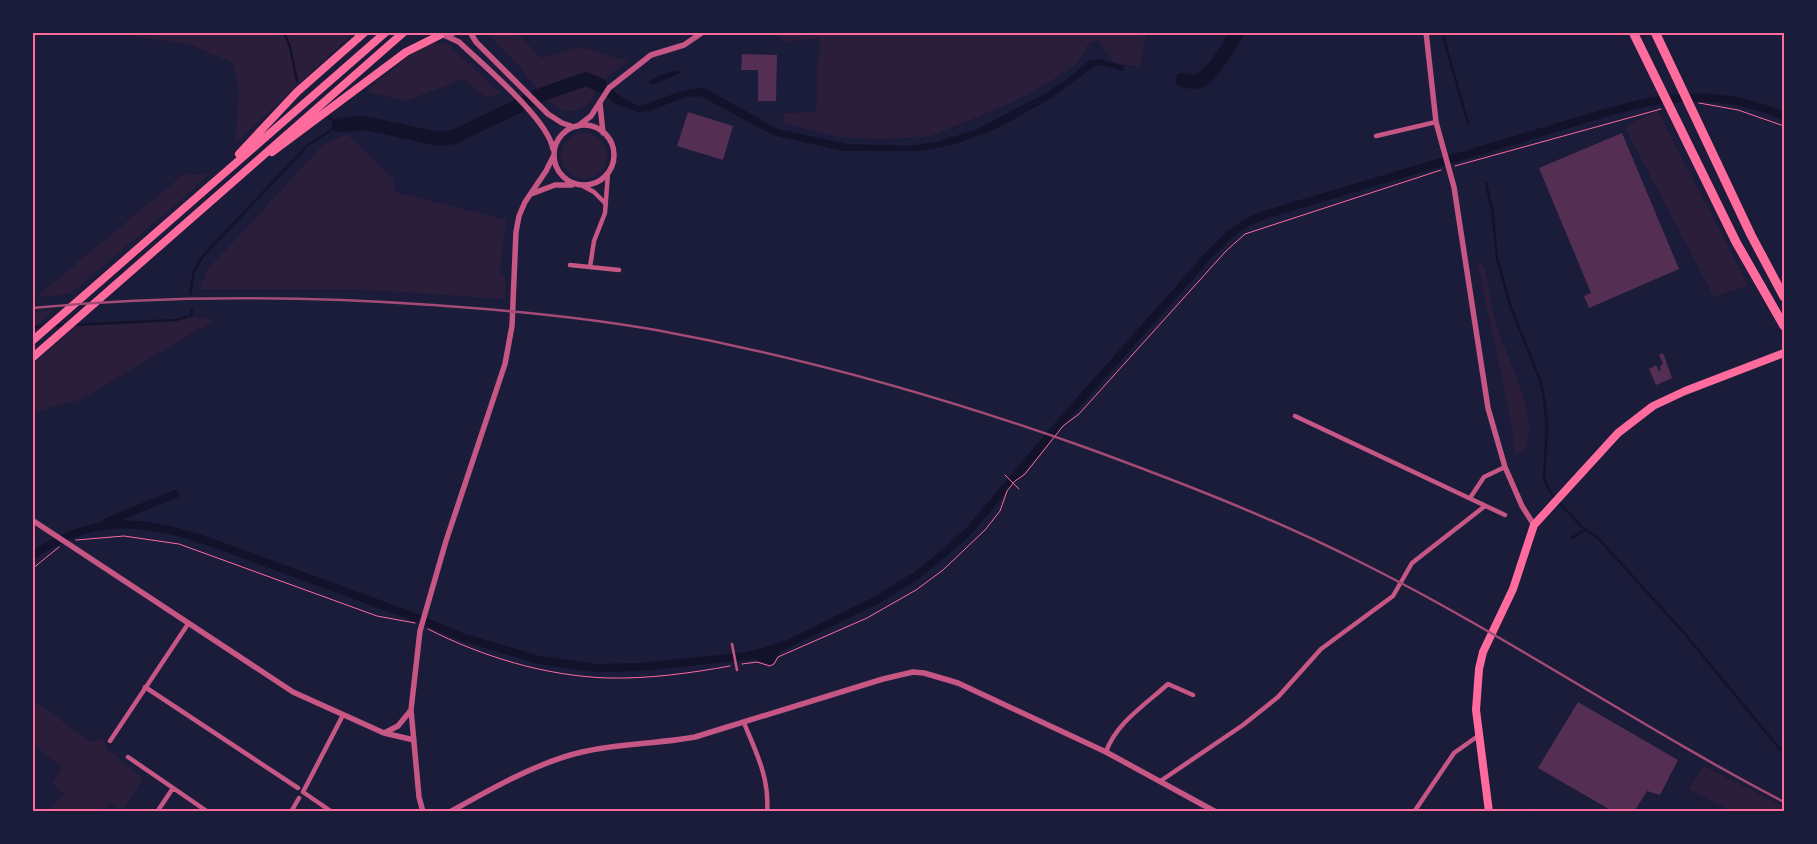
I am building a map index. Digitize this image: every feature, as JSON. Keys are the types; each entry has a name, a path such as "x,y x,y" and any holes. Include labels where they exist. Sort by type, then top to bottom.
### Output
{"highway":[{"path":"1633,32 1736,242 1784,326"},
{"path":"1655,32 1751,235 1782,293"}],"main road":[{"path":"205,190 297,92 366,32"},
{"path":"32,341 386,32"},
{"path":"32,358 404,32"},
{"path":"237,177 314,123 406,52 440,34"},
{"path":"1489,812 1478,736 1476,688 1483,652 1513,589 1534,525 1628,424 1670,397 1784,353"}],"street":[{"path":"440,34 456,32"},
{"path":"470,32 476,42 557,121 576,126 588,126 603,133"},
{"path":"423,812 419,797 411,710 420,631 426,606 505,364 512,326 517,224 521,209 546,171 560,137 591,116 612,85 651,55 684,46 703,32"},
{"path":"1426,32 1436,122 1454,187 1488,408 1505,467 1522,506 1534,525"},
{"path":"440,34 459,42 531,113 546,131 554,153 555,163 563,177 594,192 605,204"},
{"path":"590,267 594,241 605,213 608,173 612,165 613,151 603,133 601,101"},
{"path":"1376,136 1436,122"},
{"path":"529,195 555,185 580,185 598,181 608,173"},
{"path":"570,265 619,270"},
{"path":"1294,416 1505,515"},
{"path":"1470,498 1478,482 1505,467"},
{"path":"1162,780 1243,725 1278,697 1321,649 1388,600 1396,591 1407,568 1485,506"},
{"path":"32,520 292,692 384,733 414,740"},
{"path":"110,741 188,624"},
{"path":"450,812 531,771 569,756 591,750 675,740 744,722 883,679 902,674 924,673 958,683 990,696 1162,780 1216,812"},
{"path":"1106,752 1110,739 1118,730 1168,684 1193,696"},
{"path":"145,687 298,788"},
{"path":"384,733 398,726 411,710"},
{"path":"332,812 303,792 343,716"},
{"path":"744,722 762,767 766,783 767,812"},
{"path":"1414,812 1454,753 1478,736"},
{"path":"128,757 208,812"},
{"path":"157,812 173,788"},
{"path":"291,812 299,798"}],"lane":[{"path":"732,644 737,670"}],"path":[{"path":"1691,107 1700,103 1738,110 1784,126"},
{"path":"1472,161 1661,109"},
{"path":"739,665 757,662 770,666 774,664 778,657 890,606 943,570 985,530 1000,511 1007,491 1015,481 1025,474 1063,426 1079,414 1226,251 1244,234 1436,171"},
{"path":"1005,475 1019,489"},
{"path":"32,569 56,548 69,544 124,536 179,544 377,616 389,620 413,622 473,650 543,670 609,678 730,667"}],"shaded area":[{"path":"132,33 353,33 235,144 239,91 233,63 189,44 136,37"},
{"path":"487,33 517,33 541,58 578,47 628,61 601,82 593,77 591,84 598,89 584,108 571,111 562,110 545,98 519,66"},
{"path":"771,33 1147,33 1140,67 1114,63 1098,40 1089,43 1076,64 1047,84 1009,104 931,136 882,139 840,137 782,123 784,113 816,112 818,55 821,55 819,38 785,42"},
{"path":"1232,33 1241,33 1202,86 1181,84 1182,80 1199,72 1220,52"},
{"path":"434,42 449,45 500,93 486,98 463,79 406,101 368,92 370,87 418,49"},
{"path":"1100,59 1124,66 1123,71 1101,65 1095,66 1048,100 994,130 956,144 921,151 843,151 773,135 701,96 686,97 649,111 638,112 614,103 591,84 584,83 585,75 600,81 632,103 640,106 685,90 705,88 777,129 847,144 909,146 940,141 975,130 1039,97 1066,80 1089,61"},
{"path":"679,70 680,73 653,85 648,82 660,75"},
{"path":"1657,110 1748,285 1714,297 1625,128"},
{"path":"584,133 597,137 603,143 607,156 603,169 597,175 584,179 571,175 565,169 561,156 565,143 571,137"},
{"path":"347,134 393,178 395,192 506,220 499,274 505,275 505,299 354,289 200,289 207,270 323,145"},
{"path":"184,174 208,175 71,293 35,298"},
{"path":"1478,263 1481,263 1485,269 1498,330 1516,374 1526,407 1529,423 1528,438 1524,452 1515,454 1508,406"},
{"path":"54,309 33,329 33,312"},
{"path":"191,316 214,320 80,400 33,412 33,365 76,325 175,320"},
{"path":"785,645 773,663 769,665 747,656"},
{"path":"36,703 92,742 103,737 107,749 143,778 122,811 110,803 104,811 46,811 64,794 52,783 62,767 33,744 33,706"},
{"path":"1704,766 1784,807 1784,811 1732,811 1688,789"}],"building":[{"path":"742,54 777,55 776,101 758,101 758,70 741,70"},
{"path":"688,112 733,126 723,160 677,146"},
{"path":"1622,133 1679,269 1589,308 1584,296 1591,293 1539,168"},
{"path":"1663,353 1672,378 1656,385 1649,369 1656,365 1659,371 1661,370 1660,366 1663,364 1659,355"},
{"path":"1578,702 1678,760 1660,795 1647,791 1634,812 1614,812 1538,768"}],"waterway":[{"path":"284,32 290,47 297,81"},
{"path":"1182,80 1198,82 1209,74 1238,32"},
{"path":"1442,32 1468,123"},
{"path":"339,125 364,123 439,139 454,137 543,94 586,79 600,85"},
{"path":"32,556 54,542 76,533 97,527 140,525 186,534 210,542 412,616 462,637 539,660 596,668 640,667 747,656 767,651 785,645 875,601 916,576 968,532 1060,423 1209,255 1231,233 1248,222 1264,215 1612,111 1648,102 1666,99 1718,98 1751,105 1784,116"},
{"path":"329,118 339,125"},
{"path":"190,294 194,271 203,256 308,145 339,125"},
{"path":"1486,183 1492,209 1497,258 1511,308 1540,380 1544,397 1547,425 1544,479 1552,495 1581,526 1598,538 1684,633 1784,754"},
{"path":"74,325 175,320 191,316 192,309"},
{"path":"54,326 66,325"},
{"path":"32,327 46,326"},
{"path":"107,522 175,494"},
{"path":"1572,538 1586,529"}],"railway":[{"path":"32,308 132,301 233,298 383,302 489,309 656,330 766,353 874,380 981,412 1087,448 1222,500 1322,543 1463,617 1676,742 1784,802"}]}
